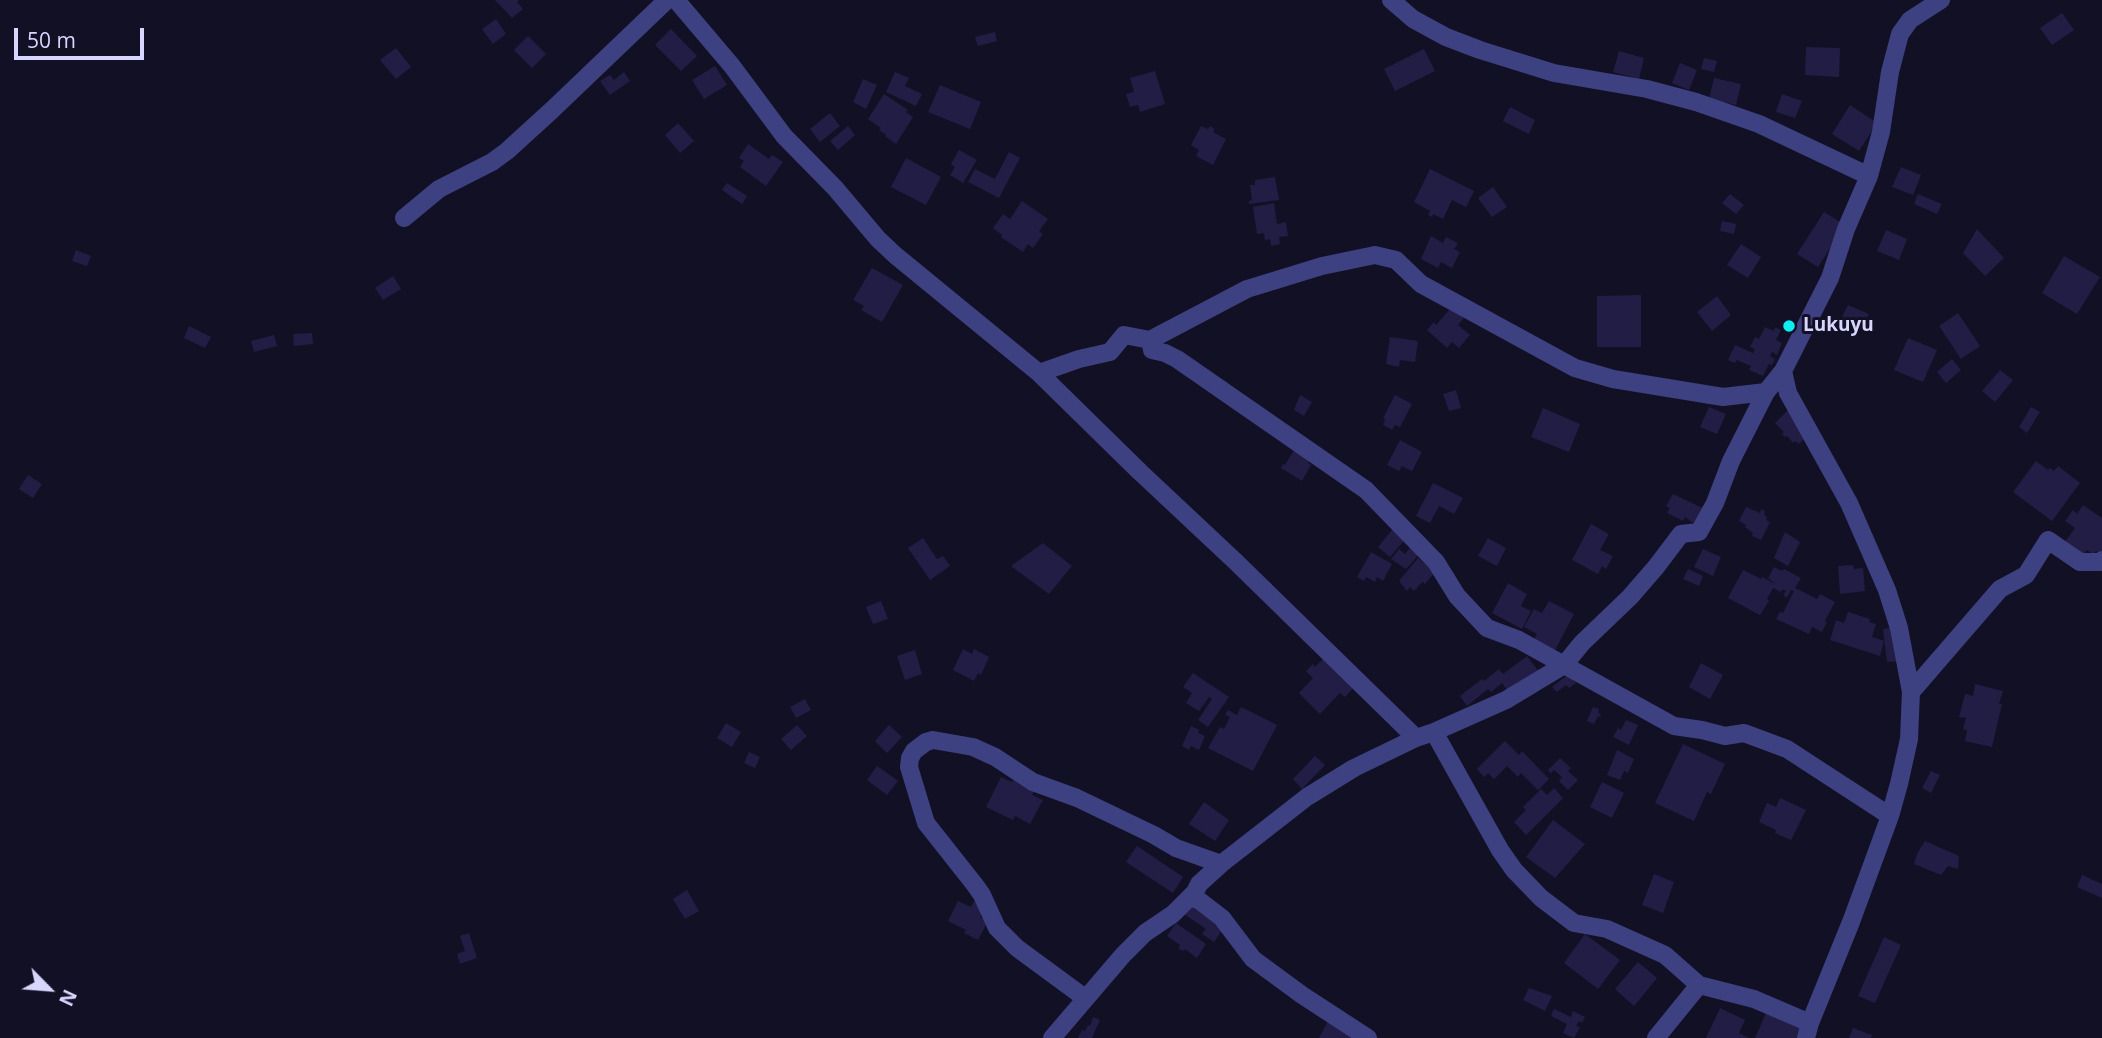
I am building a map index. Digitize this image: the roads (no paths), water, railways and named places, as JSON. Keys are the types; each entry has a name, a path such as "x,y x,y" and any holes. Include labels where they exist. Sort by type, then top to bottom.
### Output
{"street":[{"path":"404,218 439,189 479,169 506,151 667,0"},
{"path":"676,0 732,66 784,136 835,188 878,239 1039,373 1416,738"},
{"path":"1391,0 1413,19 1446,37 1480,50 1554,73 1647,89 1696,102 1759,124 1869,176"},
{"path":"1052,1038 1123,955 1145,933 1173,914 1221,864 1307,797 1354,768 1506,700 1564,665 1582,643 1639,587 1681,534 1699,532 1766,392 1783,371 1830,278 1846,229 1869,176 1881,132 1890,72 1900,34 1910,20 1941,0"},
{"path":"1039,373 1110,352 1124,335 1150,340 1247,289 1375,255 1396,260 1421,284 1584,372 1723,397 1766,392"},
{"path":"1150,340 1152,350 1165,353 1186,365 1367,490 1436,562 1457,596 1487,628 1519,640 1674,726 1725,736 1744,733 1787,749 1890,816"},
{"path":"1434,732 1500,850 1514,870 1541,898 1574,923 1607,929 1665,955 1699,985 1754,999 1808,1031 1890,816 1909,738 1911,692 1899,628 1888,590 1849,503 1788,393 1783,371"},
{"path":"1911,692 2000,589 2026,575 2048,540 2080,562 2102,560"},
{"path":"1085,998 1017,948 997,928 975,885 926,823 909,767 910,756 914,751 933,740 973,747 995,757 1033,782 1076,798 1176,848 1221,864"},
{"path":"1195,892 1195,899 1222,918 1253,959 1368,1038"},
{"path":"1656,1038 1699,985"}],"place":[{"name":"Lukuyu","path":"1789,326"}]}
